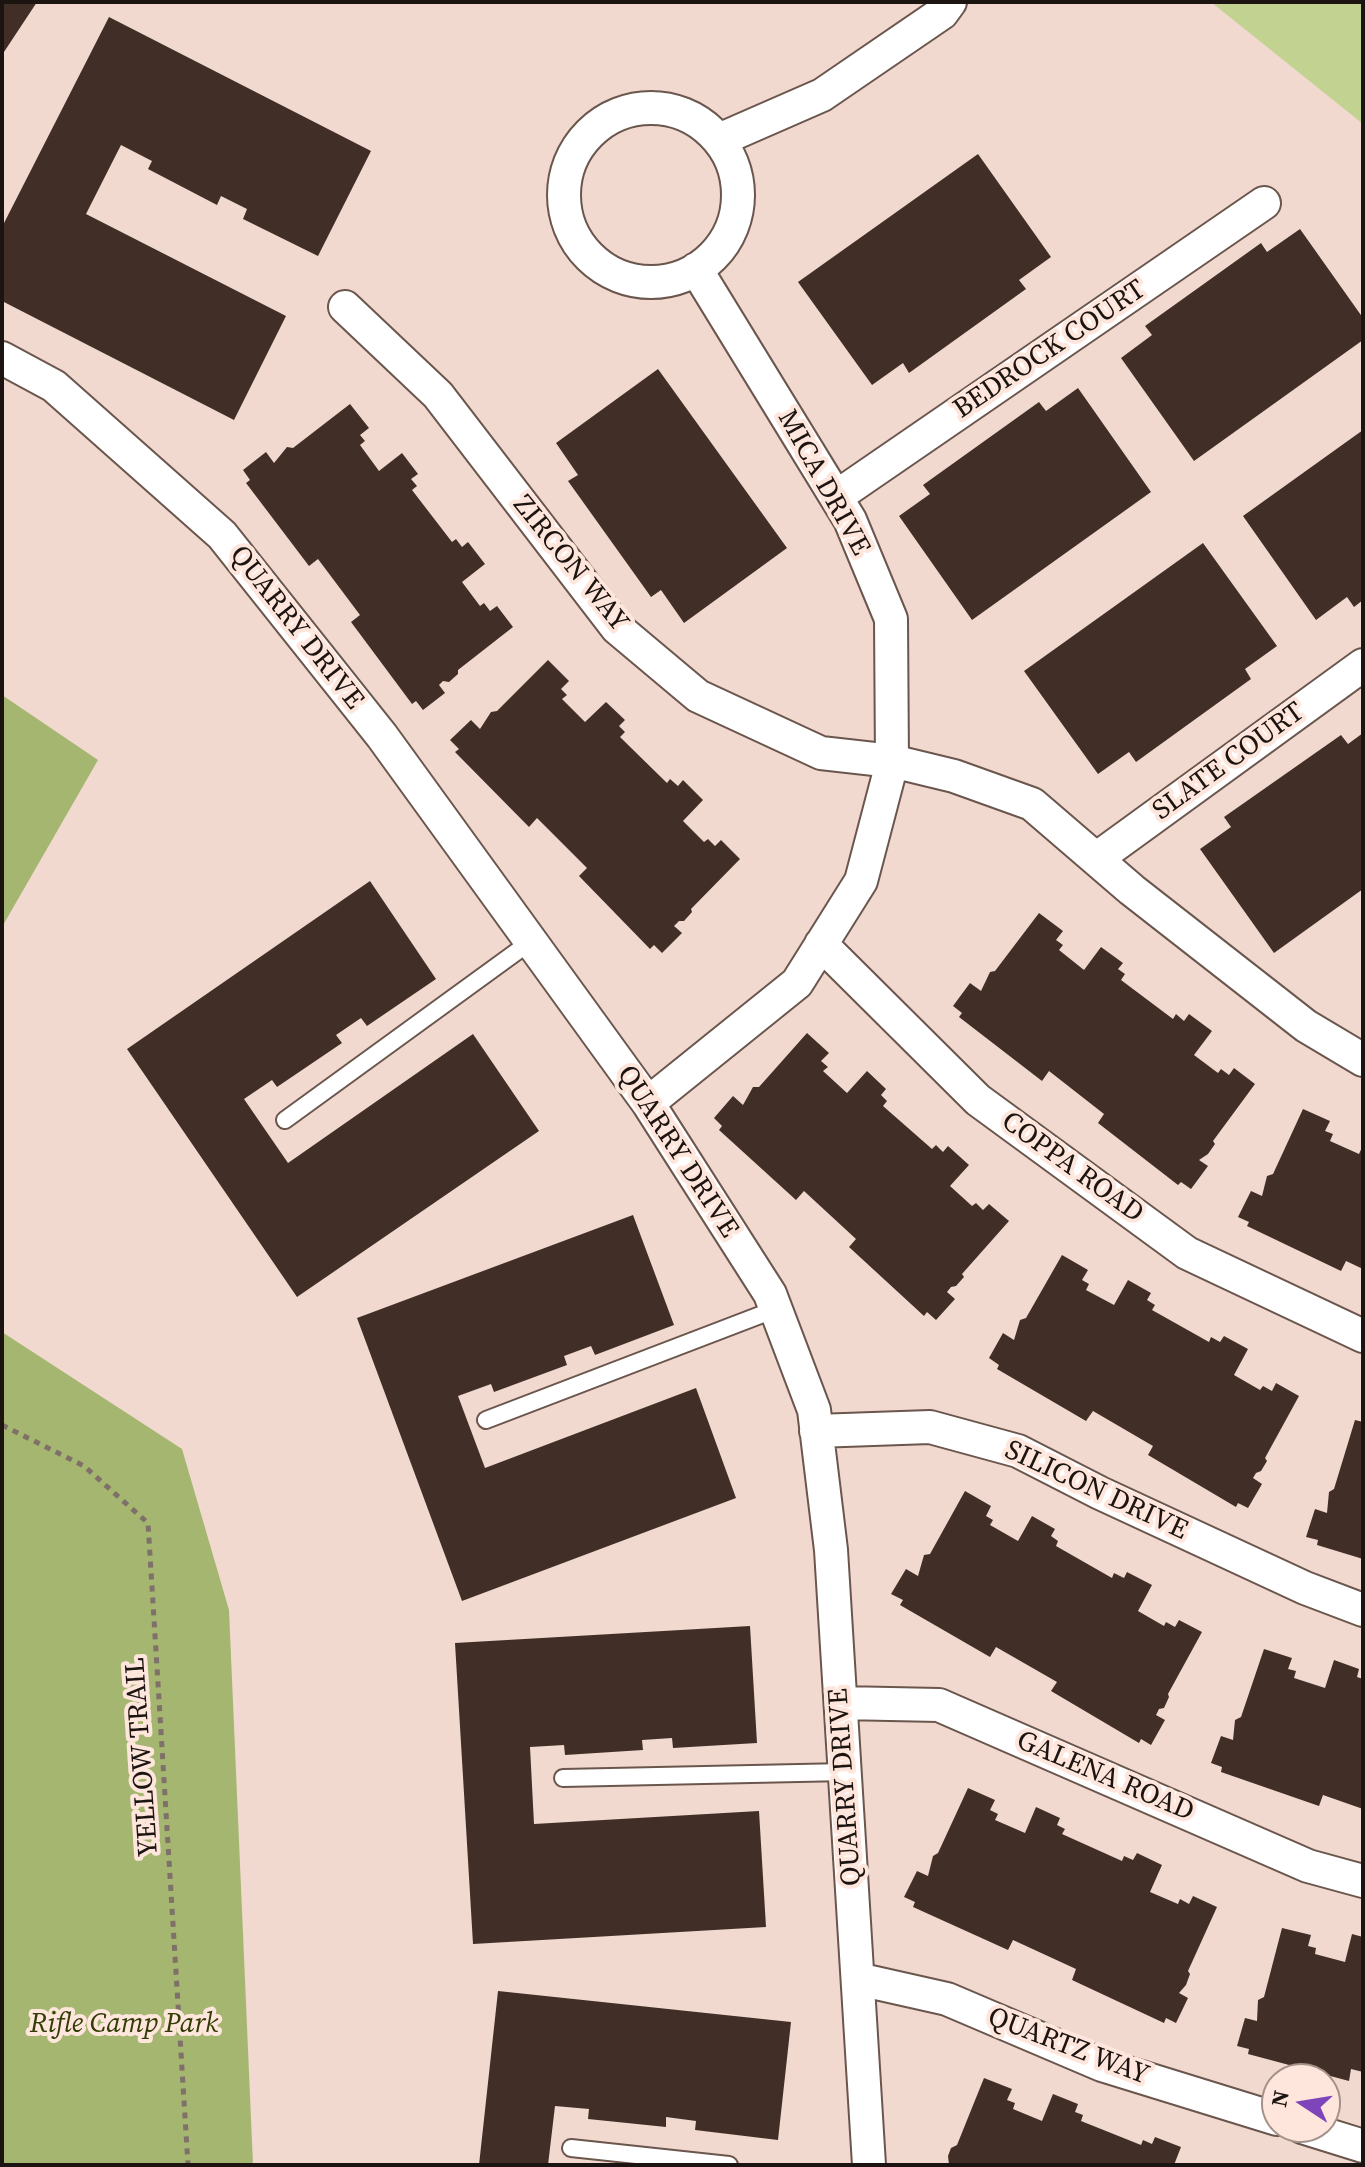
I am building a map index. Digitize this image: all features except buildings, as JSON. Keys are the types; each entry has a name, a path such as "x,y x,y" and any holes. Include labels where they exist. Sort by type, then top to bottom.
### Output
{"street":[{"path":"719,140 822,95 942,13 950,2"},
{"path":"642,108 669,109 695,120 719,140 732,162 738,189 736,217 725,242 706,264 680,278 651,283 622,278 596,264 576,242 566,214 564,185 572,156 590,133 614,116 642,108"},
{"name":"BEDROCK COURT","path":"836,497 1264,203"},
{"name":"MICA DRIVE","path":"648,1103 797,983 861,881 892,761 891,619 850,520 696,269"},
{"name":"ZIRCON WAY","path":"345,307 438,395 617,628 698,696 821,753 892,761"},
{"name":"QUARRY DRIVE","path":"2,358 54,386 222,535 382,736 648,1103 770,1294 814,1410 831,1550 869,2165"},
{"name":"SLATE COURT","path":"1096,859 1363,665"},
{"path":"892,761 954,776 1032,804 1132,890 1306,1026 1363,1060"},
{"name":"COPPA ROAD","path":"821,944 978,1100 1187,1253 1363,1336"},
{"name":"SILICON DRIVE","path":"816,1431 930,1427 1018,1451 1100,1493 1264,1569 1363,1610"},
{"name":"GALENA ROAD","path":"841,1703 939,1705 1308,1866 1363,1881"},
{"name":"QUARTZ WAY","path":"858,1979 947,1999 1102,2065 1261,2114"},
{"path":"1341,2139 1363,2146"}],"lane":[{"path":"285,1120 530,942"},
{"path":"486,1420 776,1309"},
{"path":"563,1778 846,1772"},
{"path":"571,2148 729,2165"}],"path":[{"name":"YELLOW TRAIL","path":"2,1425 84,1466 148,1523 188,2165"}],"green space":[{"path":"1211,2 1363,2 1363,124"},
{"path":"2,695 98,760 2,927"},
{"name":"Rifle Camp Park","path":"2,1332 182,1449 229,1610 253,2165 2,2165"}]}
